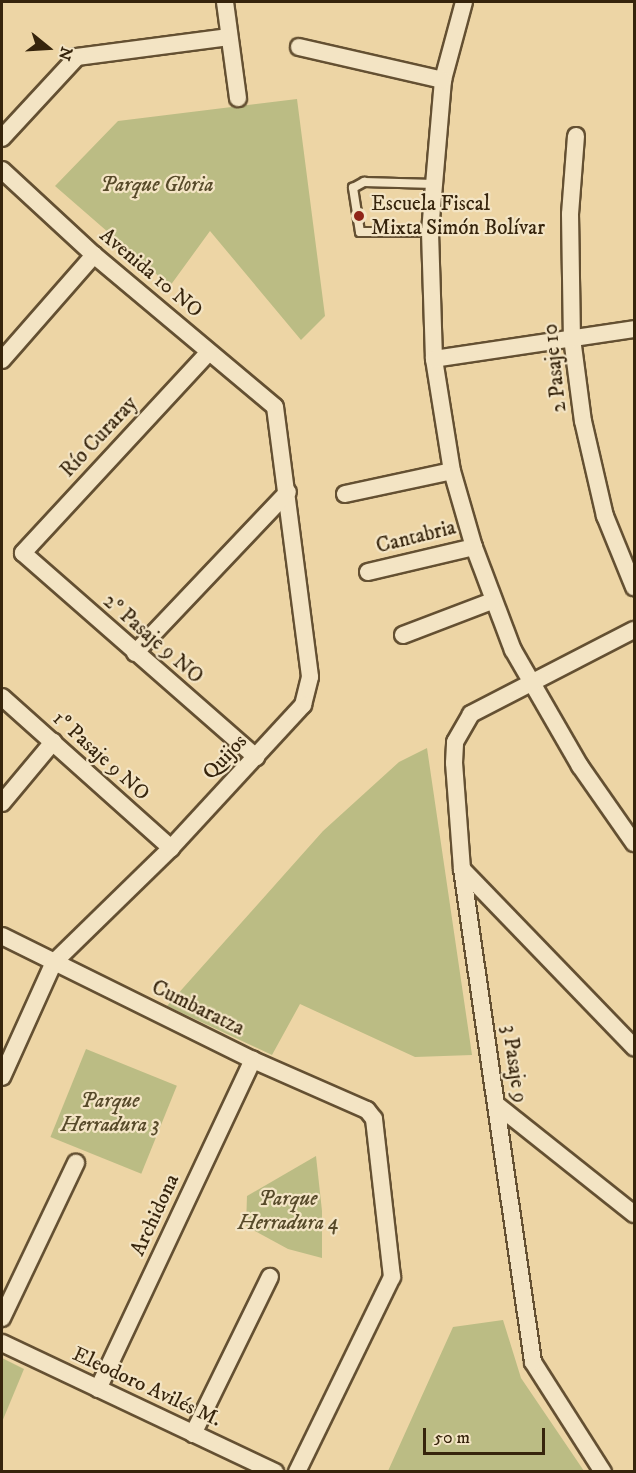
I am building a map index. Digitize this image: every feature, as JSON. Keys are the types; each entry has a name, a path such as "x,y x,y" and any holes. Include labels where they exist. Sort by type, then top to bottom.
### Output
{"street":[{"path":"225,2 238,98"},
{"path":"464,2 443,80 430,232 434,359 452,471 492,601 532,686 580,766 634,843"},
{"path":"2,138 77,57 229,37"},
{"path":"299,47 443,80"},
{"name":"2 Pasaje 10","path":"576,136 570,214 572,338 583,421 606,516 634,587"},
{"name":"Avenida 10 NO","path":"2,170 94,255 274,407"},
{"path":"2,360 94,255"},
{"path":"434,359 634,329"},
{"name":"Río Curaray","path":"23,553 209,352"},
{"name":"Quijos","path":"2,1077 54,962 171,848 303,705 309,689 288,492 274,407"},
{"path":"345,494 452,471"},
{"path":"135,653 288,492"},
{"name":"Cantabria","path":"368,572 474,547"},
{"name":"2º Pasaje 9 NO","path":"23,553 256,757"},
{"path":"403,635 492,601"},
{"name":"3 Pasaje 9","path":"603,1472 532,1362 462,869 455,742 471,714 532,686 634,630"},
{"name":"1º Pasaje 9 NO","path":"2,697 171,848"},
{"path":"2,803 53,742"},
{"path":"462,869 634,1047"},
{"name":"Cumbaratza","path":"2,936 253,1060 368,1110 374,1119 392,1277 297,1472"},
{"name":"Archidona","path":"98,1389 253,1060"},
{"path":"497,1105 634,1214"},
{"path":"2,1318 75,1163"},
{"path":"193,1434 270,1277"},
{"name":"Eleodoro Avilés M.","path":"2,1343 275,1472"}],"lane":[{"path":"430,232 360,232 353,188 364,182 434,184"}],"green space":[{"name":"Parque Gloria","path":"297,99 325,316 301,340 210,231 170,286 55,186 118,121"},
{"path":"427,748 472,1055 415,1057 300,1004 272,1055 167,1006 323,831 399,762"},
{"name":"Parque Herradura 3","path":"86,1049 177,1086 141,1174 50,1137"},
{"name":"Parque Herradura 4","path":"316,1156 322,1211 322,1258 288,1249 246,1226 247,1196"},
{"path":"503,1320 521,1378 584,1471 388,1471 453,1327"},
{"path":"2,1358 24,1369 2,1422"}],"place":[{"name":"Escuela Fiscal Mixta Simón Bolívar","path":"359,216"}]}
